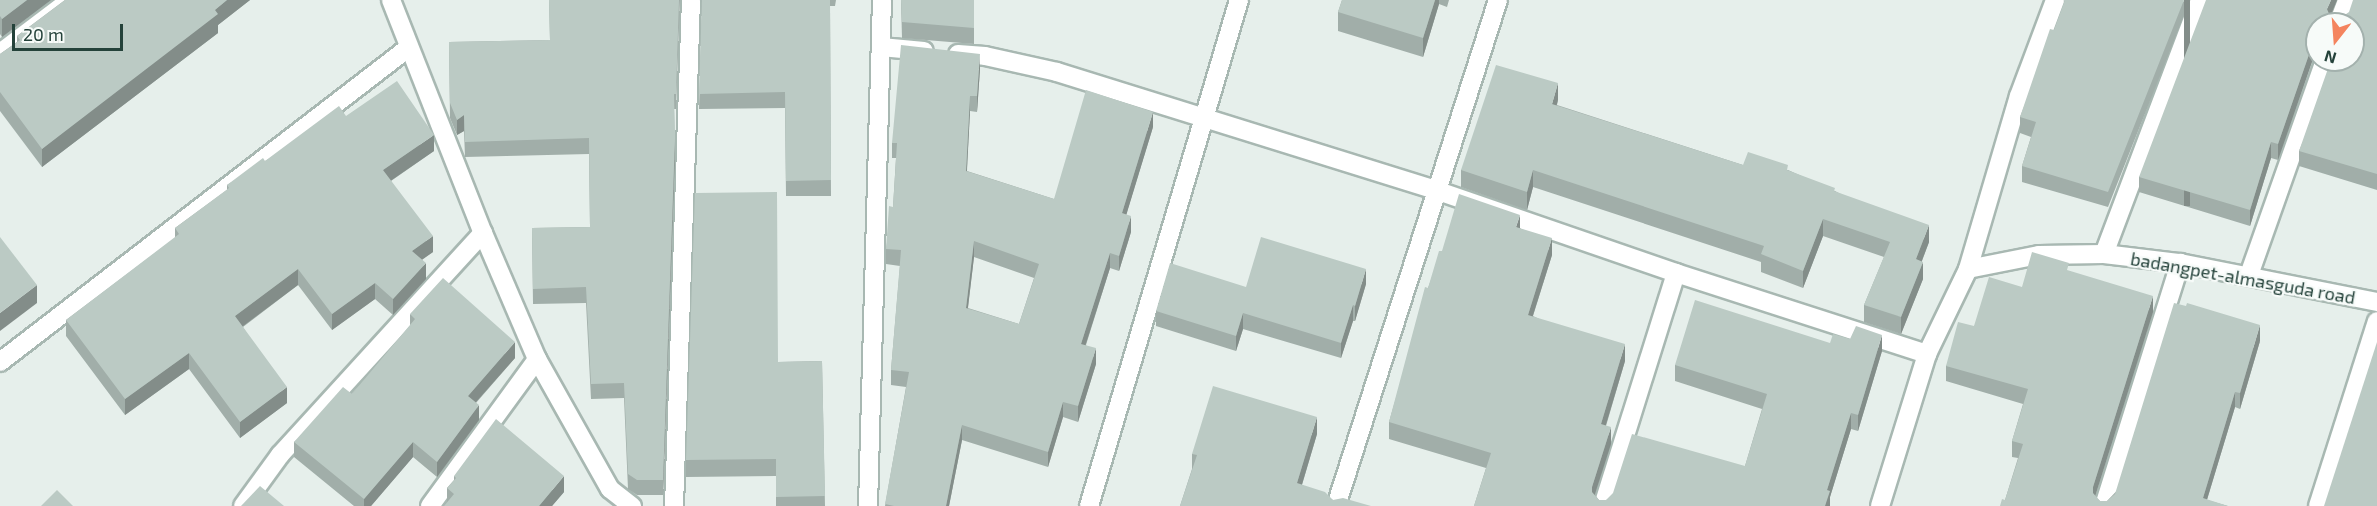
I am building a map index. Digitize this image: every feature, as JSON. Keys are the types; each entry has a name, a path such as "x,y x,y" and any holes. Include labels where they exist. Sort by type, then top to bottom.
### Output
{"street":[{"path":"0,52 70,0"},
{"path":"391,0 408,48 483,233 537,359 610,489 632,506"},
{"path":"674,506 691,0"},
{"path":"868,506 882,0"},
{"path":"1089,506 1239,0"},
{"path":"1336,506 1498,0"},
{"path":"1880,506 1927,354 1968,269 2016,106 2055,0"},
{"path":"2104,254 2200,0"},
{"path":"881,47 985,56 1057,72 1438,191 1676,273 1927,354"},
{"path":"0,362 408,48"},
{"path":"2249,275 2321,72"},
{"path":"243,506 280,455 483,233"},
{"name":"badangpet-almasguda road","path":"1968,269 2039,255 2104,254 2180,263 2249,275 2377,302"},
{"path":"2104,506 2180,263"},
{"path":"1603,506 1676,273"},
{"path":"2319,506 2377,321"},
{"path":"430,506 537,359"}],"building":[{"path":"0,0 27,0 2,19"},
{"path":"65,0 227,0 215,10 218,14 42,149 0,92 0,54 20,40 17,36"},
{"path":"549,0 679,0 676,94 674,94 675,137 663,480 637,480 628,474 624,383 591,384 586,287 533,289 532,228 590,227 589,138 465,142 464,115 457,120 450,103 449,42 550,40"},
{"path":"702,0 830,0 831,180 786,181 785,92 699,94"},
{"path":"901,0 974,0 974,28 902,22"},
{"path":"1342,0 1435,0 1423,38 1338,12"},
{"path":"2065,0 2184,0 2108,192 2022,166 2036,122 2020,117 2050,29 2054,30"},
{"path":"2206,0 2331,0 2327,9 2328,12 2305,12 2305,66 2278,144 2271,142 2250,210 2139,177"},
{"path":"2353,0 2377,0 2377,174 2299,151 2327,72 2365,72 2365,12 2349,12"},
{"path":"901,45 980,54 977,96 970,96 966,171 1054,199 1086,90 1153,112 1122,213 1131,216 1119,256 1110,253 1081,344 1096,348 1078,406 1063,402 1048,452 962,425 946,506 885,504 909,372 891,370 901,250 886,249 889,206 893,207 897,143 892,143","holes":["974,241 1039,264 1019,324 966,308"]},
{"path":"1496,65 1558,83 1552,104 1743,165 1748,152 1788,165 1787,170 1835,188 1834,191 1929,225 1916,259 1923,262 1901,317 1864,305 1890,242 1823,219 1803,271 1761,254 1764,246 1533,170 1527,192 1461,170"},
{"path":"397,81 434,135 383,170 433,236 412,251 426,263 393,299 375,283 332,314 298,269 235,316 287,387 240,422 189,353 125,399 66,320 179,234 175,228 229,188 227,185 263,158 265,161 339,106 346,116"},
{"path":"777,192 778,362 822,361 825,496 776,497 776,459 686,460 695,193"},
{"path":"1459,194 1520,215 1516,227 1552,238 1528,315 1625,344 1601,424 1611,427 1592,487 1592,492 1599,500 1606,500 1613,493 1632,434 1745,466 1767,394 1675,365 1695,300 1830,343 1833,334 1850,339 1856,326 1882,335 1858,415 1851,413 1827,490 1830,491 1825,506 1474,506 1491,453 1389,422 1425,287 1428,288 1439,251 1442,251"},
{"path":"0,237 37,285 0,313"},
{"path":"1261,237 1366,269 1341,343 1243,313 1236,336 1156,311 1170,263 1246,287"},
{"path":"2032,252 2069,263 2067,270 2153,296 2093,487 2093,493 2100,501 2107,501 2115,494 2174,303 2186,306 2187,303 2260,325 2240,393 2235,392 2203,498 2228,506 2000,506 2002,499 2005,500 2023,444 2012,441 2028,389 1946,366 1958,322 1974,326 1989,277 2022,287"},
{"path":"443,278 515,342 468,396 479,405 437,462 413,442 364,499 294,442 343,387 352,394 415,319 410,314"},
{"path":"2377,342 2377,506 2324,506"},
{"path":"1213,386 1317,417 1297,483 1325,492 1333,500 1343,498 1371,506 1180,506 1197,455 1192,454"},
{"path":"496,419 564,476 539,506 444,506 454,494 447,488 456,478 454,476"},
{"path":"260,486 284,506 241,506"},
{"path":"57,490 73,506 41,506"}]}
